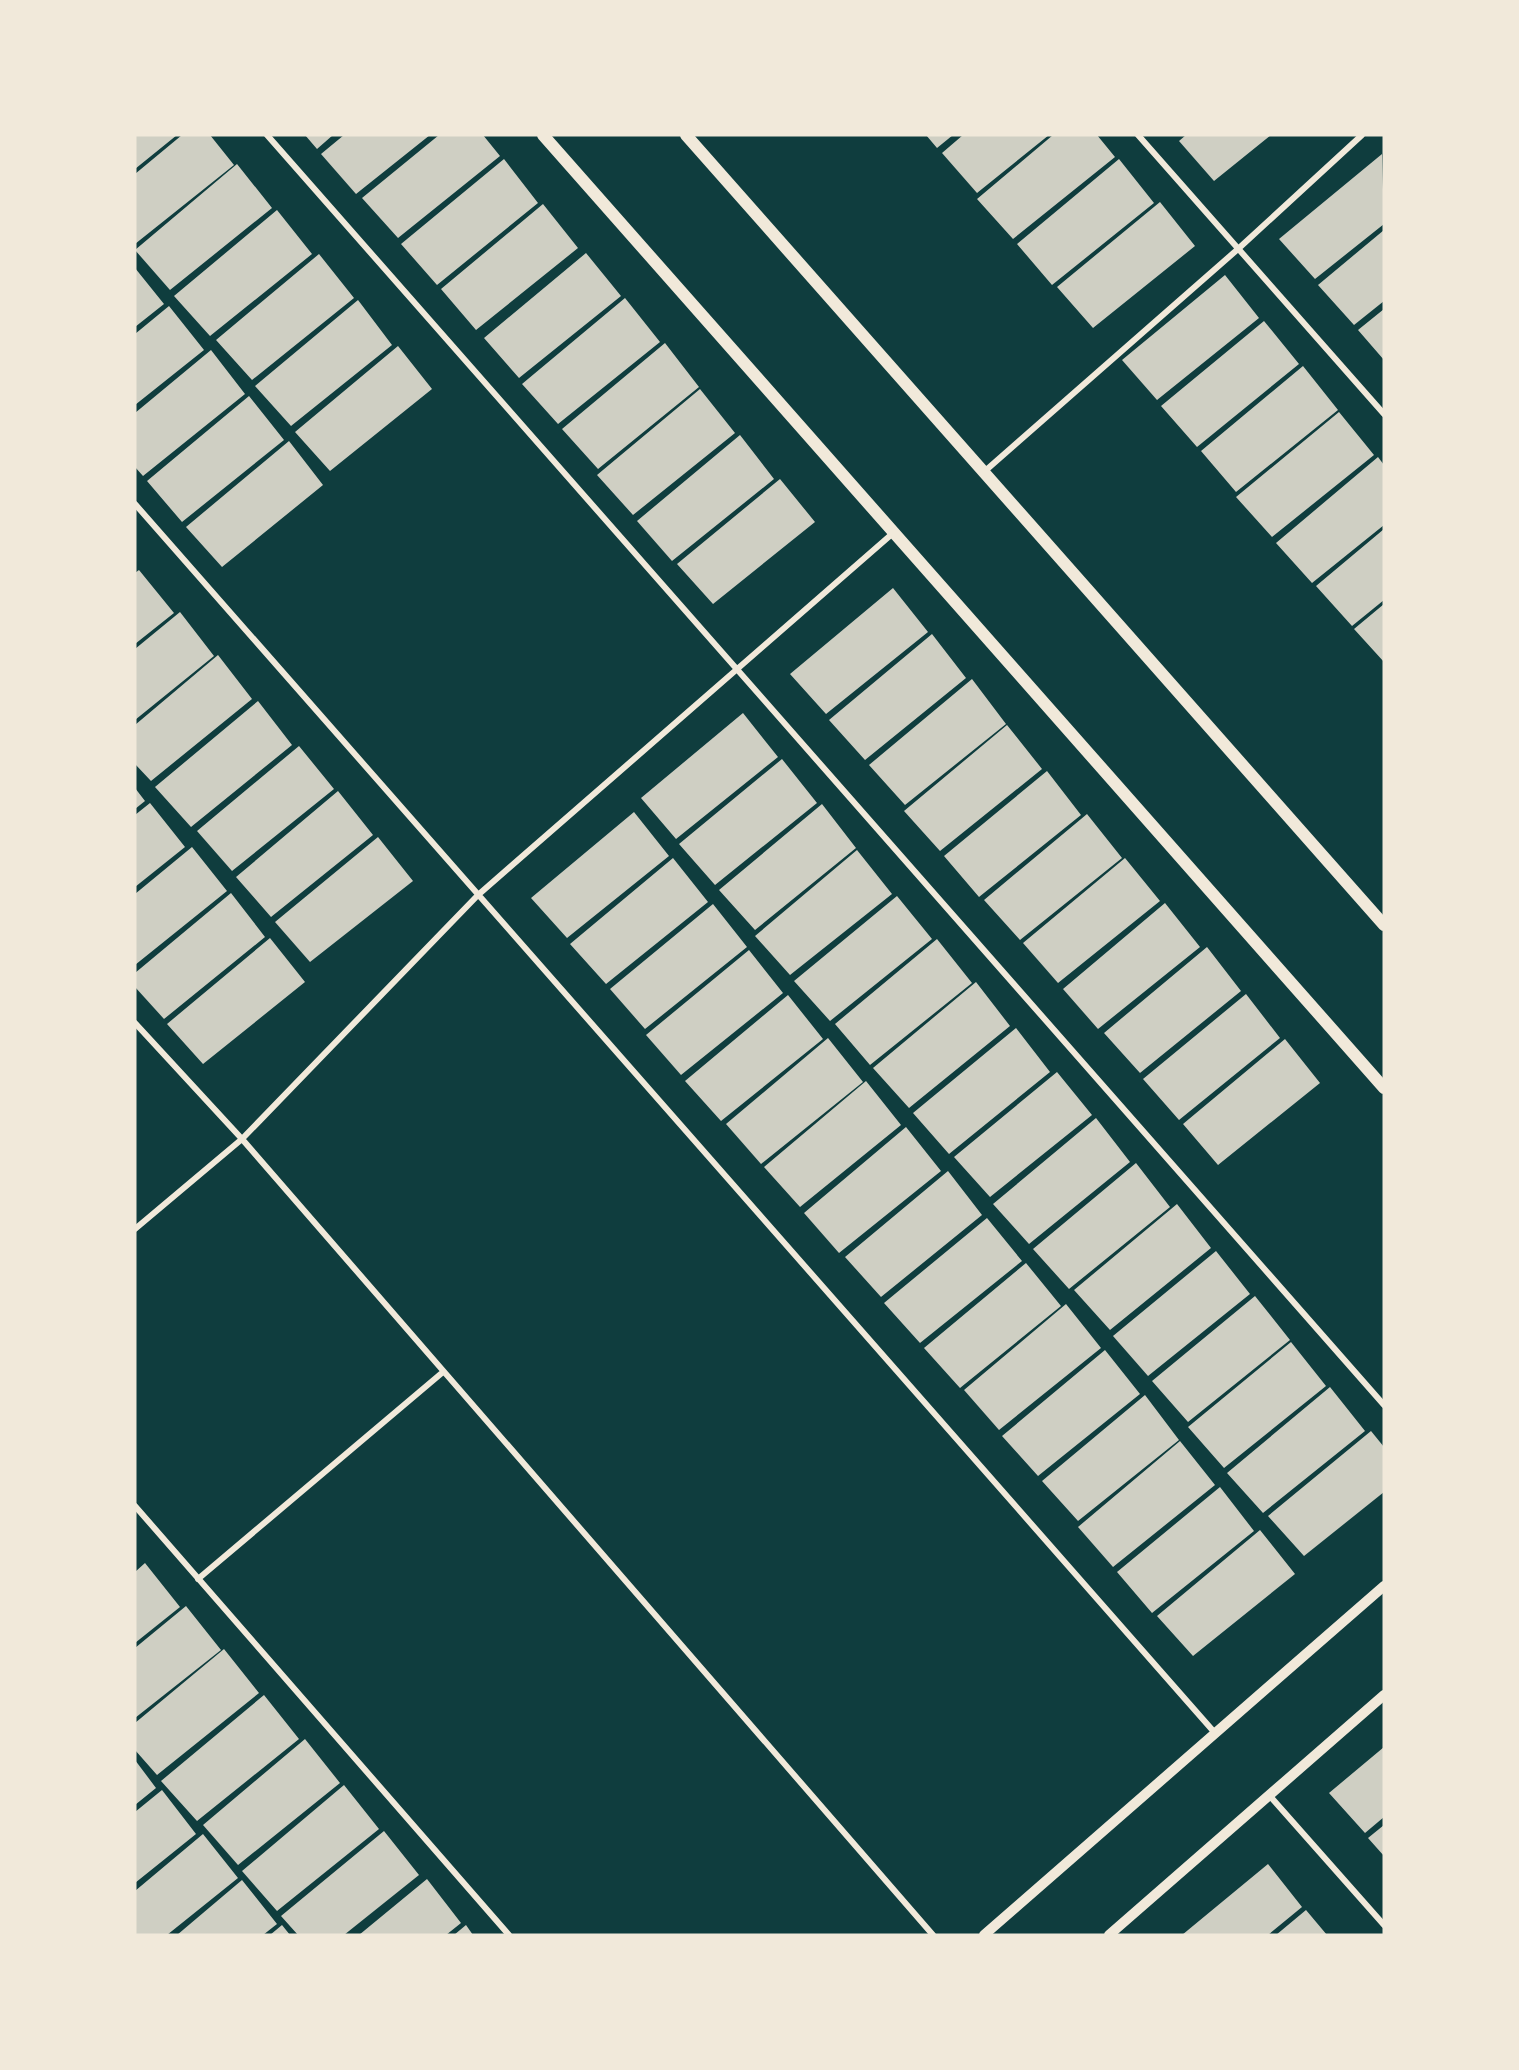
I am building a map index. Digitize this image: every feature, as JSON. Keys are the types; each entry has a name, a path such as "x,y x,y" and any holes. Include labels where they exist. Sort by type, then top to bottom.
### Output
{"main road":[{"path":"543,135 892,534 1384,1088"},
{"path":"686,135 1384,925"}],"street":[{"path":"267,135 1384,1405"},
{"path":"1138,135 1384,414"},
{"path":"985,471 1238,249 1362,135"},
{"path":"135,504 1215,1733"},
{"path":"135,1229 242,1139 478,895 892,534"},
{"path":"135,1023 242,1139 933,1935"},
{"path":"198,1579 443,1372"},
{"path":"135,1506 509,1935"},
{"path":"984,1935 1384,1586"},
{"path":"1109,1935 1384,1695"},
{"path":"1269,1795 1384,1925"}],"building":[{"path":"135,135 177,135 135,169"},
{"path":"182,135 210,135 234,165 135,244 135,174"},
{"path":"305,135 333,135 317,149"},
{"path":"344,135 430,135 356,194 321,154"},
{"path":"439,135 483,135 500,156 398,238 362,198"},
{"path":"926,135 953,135 937,148"},
{"path":"963,135 1049,135 977,193 942,153"},
{"path":"1053,135 1097,135 1115,157 1013,239 977,199"},
{"path":"1186,135 1271,135 1214,181 1179,141"},
{"path":"1382,154 1384,224 1315,279 1279,239"},
{"path":"504,159 538,203 437,285 401,244"},
{"path":"1119,159 1154,203 1052,285 1017,244"},
{"path":"237,164 272,208 170,290 135,250"},
{"path":"1160,202 1195,246 1093,328 1057,287"},
{"path":"543,204 578,248 476,330 441,289"},
{"path":"277,210 312,254 210,336 174,296"},
{"path":"1384,230 1384,301 1354,325 1318,285"},
{"path":"586,253 621,296 519,378 484,338"},
{"path":"319,254 354,298 252,380 216,340"},
{"path":"135,268 164,304 135,327"},
{"path":"1225,275 1259,318 1157,400 1122,360"},
{"path":"625,298 660,342 558,424 522,384"},
{"path":"358,300 392,345 291,426 255,386"},
{"path":"169,306 204,350 135,405 135,334"},
{"path":"1384,309 1384,360 1358,330"},
{"path":"1264,321 1299,364 1197,447 1161,406"},
{"path":"665,343 699,387 598,469 562,429"},
{"path":"398,346 432,389 330,471 295,432"},
{"path":"211,350 245,394 143,476 135,467 135,413"},
{"path":"1303,366 1338,410 1236,492 1201,451"},
{"path":"700,389 735,433 633,515 597,475"},
{"path":"249,396 284,440 182,522 147,481"},
{"path":"1339,412 1374,455 1272,537 1236,497"},
{"path":"740,435 774,479 672,561 637,521"},
{"path":"289,441 323,485 222,567 186,527"},
{"path":"1378,457 1384,465 1384,525 1312,583 1276,543"},
{"path":"780,479 815,522 713,604 677,564"},
{"path":"1384,529 1384,600 1352,626 1316,586"},
{"path":"139,570 174,613 135,644 135,573"},
{"path":"893,588 928,632 826,714 790,674"},
{"path":"1384,604 1384,662 1354,629"},
{"path":"180,612 214,656 135,720 135,649"},
{"path":"932,634 966,678 865,760 829,720"},
{"path":"218,655 252,699 151,781 135,764 135,725"},
{"path":"972,679 1006,724 905,805 869,765"},
{"path":"258,701 292,745 191,827 155,787"},
{"path":"743,713 778,757 676,839 641,798"},
{"path":"1007,725 1042,769 940,851 904,811"},
{"path":"299,746 334,789 232,871 197,831"},
{"path":"782,759 817,803 715,885 679,844"},
{"path":"1047,771 1081,815 979,897 944,856"},
{"path":"135,788 145,801 135,809"},
{"path":"338,791 373,835 271,917 236,877"},
{"path":"150,803 185,847 135,887 135,815"},
{"path":"822,804 856,848 755,930 719,890"},
{"path":"634,812 669,856 567,938 531,898"},
{"path":"1087,814 1122,858 1020,940 984,900"},
{"path":"378,837 413,881 310,962 275,922"},
{"path":"192,847 227,891 135,965 135,894"},
{"path":"857,850 892,894 790,975 755,936"},
{"path":"673,858 708,902 606,984 570,944"},
{"path":"1125,858 1160,901 1058,983 1023,943"},
{"path":"231,893 265,937 164,1019 135,987 135,973"},
{"path":"897,896 932,939 830,1021 794,981"},
{"path":"1165,903 1200,947 1098,1029 1063,989"},
{"path":"713,904 747,947 645,1029 610,989"},
{"path":"270,938 305,982 203,1064 167,1024"},
{"path":"937,939 972,983 870,1065 835,1024"},
{"path":"1207,947 1241,991 1140,1073 1104,1033"},
{"path":"749,950 783,993 681,1075 646,1035"},
{"path":"976,982 1010,1026 909,1108 873,1068"},
{"path":"1246,994 1280,1038 1179,1120 1143,1079"},
{"path":"788,995 823,1039 721,1121 685,1081"},
{"path":"1016,1028 1050,1072 949,1154 913,1113"},
{"path":"828,1038 863,1082 761,1164 726,1124"},
{"path":"1285,1039 1320,1083 1218,1165 1183,1124"},
{"path":"1057,1072 1092,1115 990,1197 954,1157"},
{"path":"866,1081 901,1125 800,1207 764,1167"},
{"path":"1096,1118 1130,1162 1029,1244 993,1204"},
{"path":"906,1127 941,1171 839,1253 804,1213"},
{"path":"1136,1163 1170,1207 1069,1289 1033,1249"},
{"path":"948,1171 982,1215 881,1297 845,1257"},
{"path":"1177,1204 1211,1248 1110,1330 1074,1290"},
{"path":"987,1218 1022,1261 920,1343 884,1303"},
{"path":"1216,1251 1250,1294 1148,1376 1113,1336"},
{"path":"1026,1263 1061,1306 960,1388 924,1348"},
{"path":"1255,1296 1290,1340 1188,1422 1152,1381"},
{"path":"1066,1304 1101,1348 999,1430 964,1390"},
{"path":"1291,1342 1326,1386 1224,1468 1188,1427"},
{"path":"1105,1350 1140,1394 1038,1476 1002,1436"},
{"path":"1330,1387 1365,1431 1263,1513 1227,1473"},
{"path":"1145,1395 1179,1440 1078,1521 1042,1481"},
{"path":"1371,1431 1384,1447 1384,1492 1304,1556 1268,1516"},
{"path":"1180,1441 1215,1485 1113,1567 1078,1527"},
{"path":"1220,1487 1254,1531 1152,1613 1117,1572"},
{"path":"1260,1530 1295,1574 1193,1656 1157,1616"},
{"path":"145,1563 180,1607 135,1643 135,1572"},
{"path":"186,1606 221,1650 135,1718 135,1648"},
{"path":"224,1649 259,1693 157,1775 135,1750 135,1723"},
{"path":"264,1695 299,1739 197,1821 161,1781"},
{"path":"305,1739 340,1783 238,1865 203,1825"},
{"path":"1384,1747 1384,1817 1365,1833 1329,1793"},
{"path":"135,1760 156,1788 135,1805"},
{"path":"344,1785 379,1829 277,1911 242,1871"},
{"path":"162,1790 196,1834 135,1883 135,1812"},
{"path":"1384,1825 1384,1856 1368,1838"},
{"path":"384,1831 419,1875 344,1935 298,1935 281,1916"},
{"path":"203,1834 238,1878 167,1935 135,1935 135,1891"},
{"path":"1268,1864 1302,1907 1268,1935 1182,1935"},
{"path":"427,1879 461,1923 446,1935 359,1935"},
{"path":"242,1880 277,1924 263,1935 177,1935"},
{"path":"1306,1910 1327,1935 1276,1935"},
{"path":"282,1925 290,1935 270,1935"},
{"path":"466,1925 473,1935 454,1935"}]}
